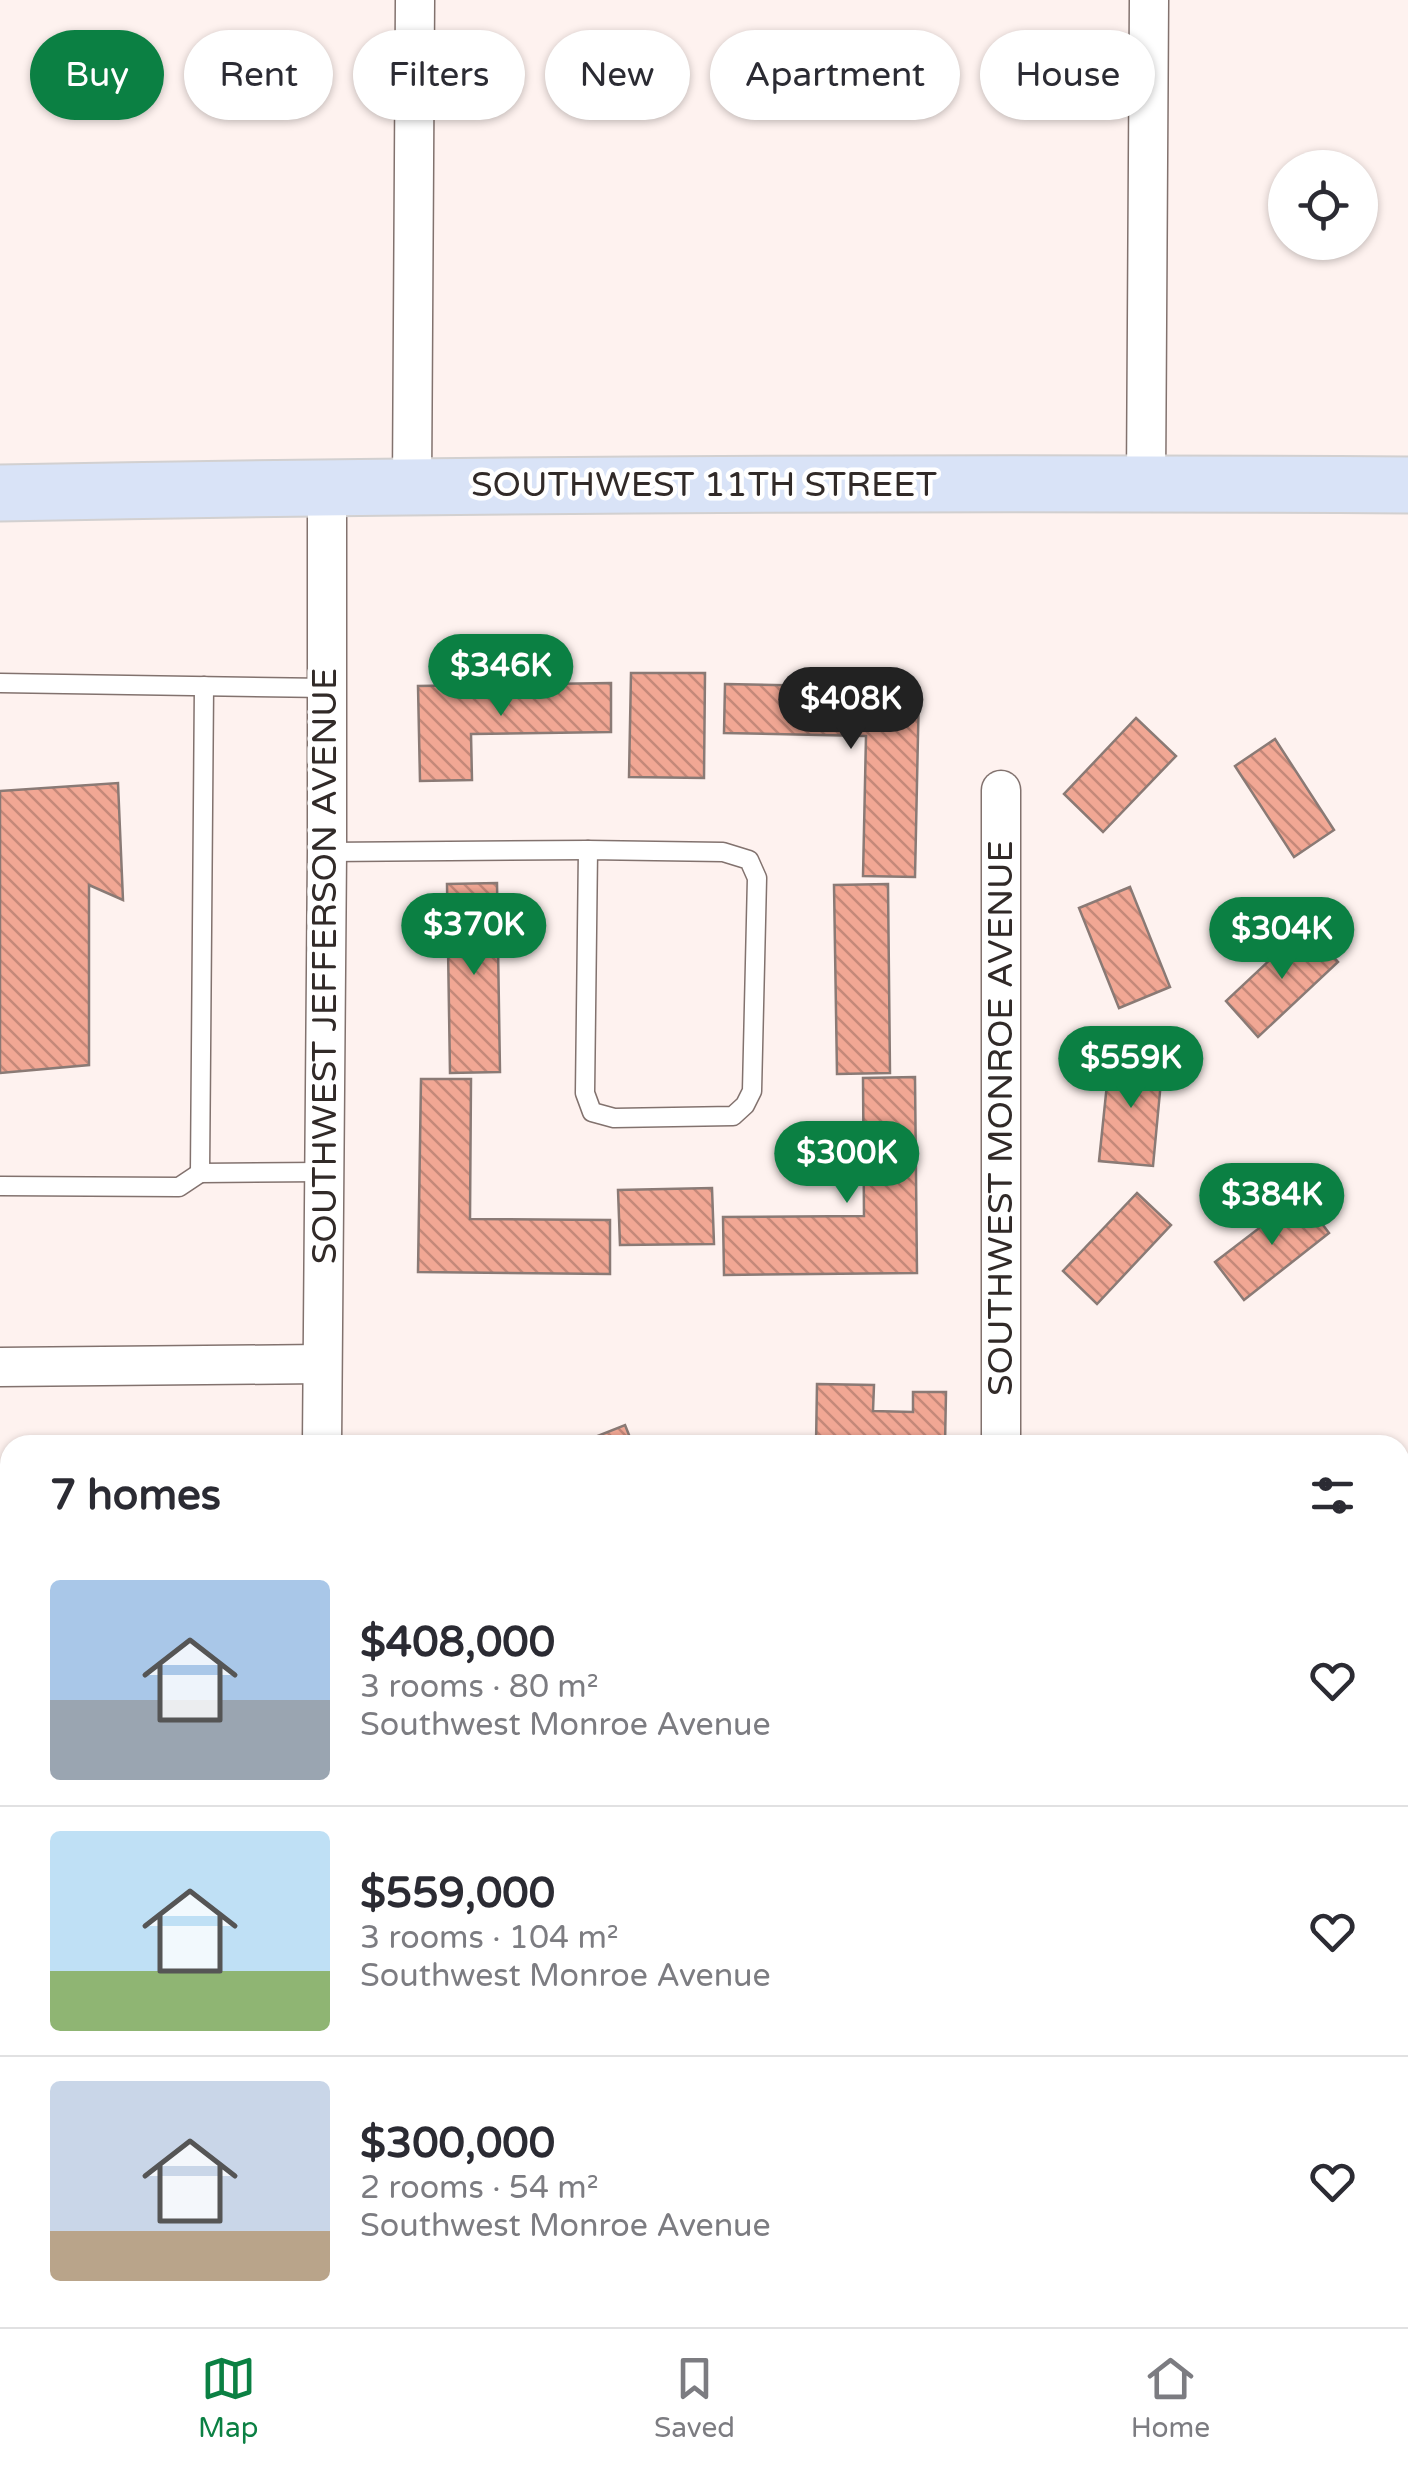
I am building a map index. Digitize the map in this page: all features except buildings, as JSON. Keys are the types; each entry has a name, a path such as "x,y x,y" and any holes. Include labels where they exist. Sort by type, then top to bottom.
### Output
{"main road":[{"name":"SOUTHWEST 11TH STREET","path":"0,493 412,486 1408,485"}],"street":[{"path":"412,486 415,0"},
{"path":"1146,484 1148,0"},
{"name":"SOUTHWEST JEFFERSON AVENUE","path":"322,1435 327,487"},
{"name":"SOUTHWEST MONROE AVENUE","path":"1001,790 1001,1435"},
{"path":"0,1367 321,1364"}],"lane":[{"path":"0,683 327,688"},
{"path":"200,1173 204,686"},
{"path":"327,852 588,850 723,852 749,860 757,878 752,1090 745,1105 733,1116 614,1118 592,1112 585,1094 588,850"},
{"path":"0,1186 179,1187 200,1173 323,1172"}]}
